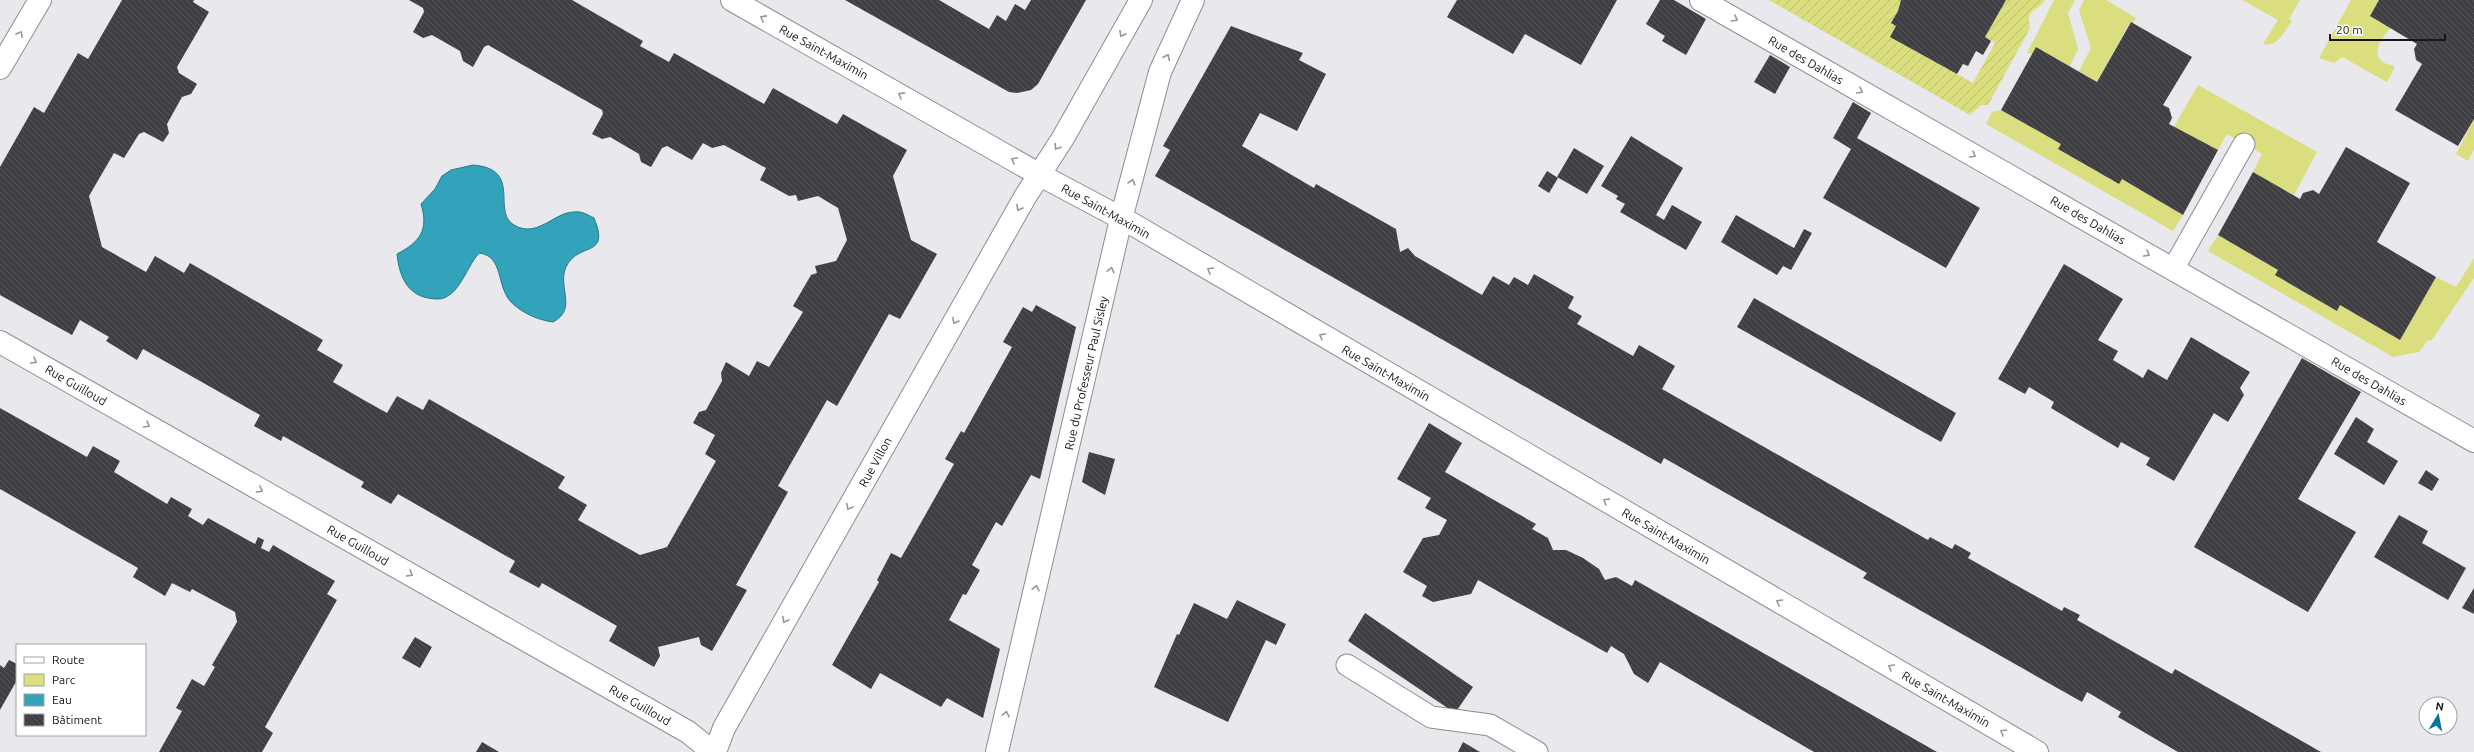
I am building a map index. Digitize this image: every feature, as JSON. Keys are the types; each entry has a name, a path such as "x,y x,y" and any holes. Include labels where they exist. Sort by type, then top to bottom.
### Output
{"street":[{"path":"0,68 40,0"},
{"name":"Rue Saint-Maximin","path":"732,0 1040,175 1122,219 2037,752"},
{"path":"1040,175 1141,0"},
{"name":"Rue du Professeur Paul Sisley","path":"997,752 1122,219 1160,72 1193,0"},
{"name":"Rue des Dahlias","path":"1701,0 2474,441"},
{"name":"Rue Villon","path":"714,752 724,728 1025,197 1040,175"},
{"name":"Rue Guilloud","path":"0,342 688,732 714,752"}],"lane":[{"path":"2173,269 2244,144"},
{"path":"1347,665 1431,717 1490,725 1537,752"}],"green space":[{"path":"1769,0 1901,0 1898,11 1891,23 1896,26 1907,46 1973,83 1995,43 1985,37 2006,0 2045,0 2030,13 2030,28 1988,105 1981,105 1970,115"},
{"path":"2054,0 2075,0 2068,13 2078,49 2070,66 2036,47 2033,54 2027,53"},
{"path":"2084,0 2106,0 2136,18 2133,23 2130,22 2097,82 2079,71 2091,48 2079,10"},
{"path":"2242,0 2300,0 2289,19 2292,21 2283,34 2272,44 2268,45 2263,44 2278,20"},
{"path":"2351,0 2379,0 2370,16 2391,28 2385,35 2378,49 2379,58 2384,63 2395,67 2387,82 2342,57 2334,63 2319,58"},
{"path":"2198,85 2317,152 2294,195 2253,172 2262,154 2227,134 2218,150 2174,127"},
{"path":"2001,110 2061,144 2058,149 2118,184 2122,179 2183,215 2173,231 1986,124 1992,112"},
{"path":"2474,119 2474,149 2468,161 2456,154"},
{"path":"2218,235 2278,270 2337,311 2340,305 2400,339 2436,277 2456,287 2474,258 2474,278 2431,341 2428,340 2419,352 2393,357 2208,251"}],"water":[{"path":"473,165 488,168 497,174 502,182 505,210 508,219 514,225 530,229 545,224 559,216 574,212 582,213 594,218 598,231 596,245 571,259 566,267 564,282 566,304 560,317 553,322 542,320 530,315 511,302 503,288 496,266 487,255 479,253 456,289 444,298 435,299 420,296 409,288 405,282 400,269 397,254 412,245 421,234 424,221 421,204 435,189 442,176 451,170"}],"building":[{"path":"122,0 194,0 193,2 209,12 177,67 179,73 197,84 191,94 182,97 167,124 169,133 163,142 144,132 139,134 124,158 114,153 89,196 102,247 146,272 155,256 184,273 190,263 323,340 317,350 343,365 333,382 387,413 397,396 423,410 429,399 565,477 558,488 587,505 578,520 640,555 667,547 716,461 705,454 715,435 693,423 699,412 706,410 722,381 721,373 726,362 749,376 757,361 769,367 803,312 793,306 811,275 817,273 815,266 836,261 847,240 838,208 818,196 798,201 796,195 789,196 760,180 766,168 724,145 712,148 703,143 692,160 667,146 662,148 651,167 641,162 639,154 610,137 602,139 592,134 603,114 602,110 488,45 484,47 473,67 463,61 460,51 432,35 423,38 413,32 424,12 423,8 409,0 572,0 643,41 640,46 669,62 674,53 764,104 773,88 837,124 843,114 907,150 893,176 911,240 937,254 900,319 889,314 837,406 827,400 778,486 788,492 736,585 747,590 712,651 701,645 699,637 658,647 660,656 654,667 609,641 617,626 542,583 539,588 509,572 515,561 398,494 391,504 361,487 364,482 283,436 281,441 254,426 260,415 143,349 137,360 106,341 109,337 80,320 72,335 0,295 0,167 34,107 44,113 78,53 88,59"},
{"path":"845,0 939,0 989,29 997,15 1006,21 1015,4 1025,10 1031,0 1086,0 1038,84 1031,90 1017,93 1009,92"},
{"path":"1457,0 1617,0 1581,65 1525,34 1513,54 1447,17"},
{"path":"1660,0 1674,0 1706,19 1686,55 1662,41 1665,36 1646,24"},
{"path":"1901,0 2006,0 1985,37 1991,41 1983,55 1976,51 1968,66 1963,64 1957,74 1890,37 1896,26 1891,23 1898,11"},
{"path":"2379,0 2474,0 2474,119 2458,146 2395,110 2422,64 2416,60 2414,49 2417,44 2370,16"},
{"path":"2131,22 2192,57 2163,105 2169,108 2172,118 2169,124 2218,150 2183,215 2122,179 2119,184 2058,149 2061,144 2001,110 2036,47 2097,82"},
{"path":"1231,26 1303,53 1299,60 1326,74 1297,131 1260,113 1242,146 1314,188 1316,184 1396,229 1400,252 1408,248 1415,256 1482,295 1493,276 1509,285 1514,277 1528,285 1534,274 1574,297 1568,308 1582,316 1577,324 1633,356 1639,345 1675,366 1662,389 1928,540 1930,537 1952,549 1955,544 1971,553 1968,558 2062,611 2064,607 2080,615 2077,620 2172,674 2175,669 2321,752 2178,752 2118,717 2121,712 2087,692 2082,702 1863,578 1867,573 1664,458 1661,464 1155,176 1170,150 1163,146"},
{"path":"1770,55 1790,67 1775,94 1754,82"},
{"path":"1853,102 1871,113 1857,138 1980,208 1946,268 1823,198 1851,149 1833,138"},
{"path":"1631,136 1683,168 1656,215 1664,220 1672,205 1702,222 1686,250 1620,212 1625,204 1616,199 1618,196 1601,186"},
{"path":"2346,147 2410,183 2377,242 2436,277 2400,340 2340,305 2337,311 2275,275 2278,270 2218,235 2253,172 2300,199 2303,193 2313,190 2319,194"},
{"path":"1574,148 1604,166 1587,194 1557,177"},
{"path":"1547,171 1558,178 1549,193 1538,186"},
{"path":"1736,215 1794,248 1804,229 1812,233 1791,270 1783,266 1777,275 1721,242"},
{"path":"2064,264 2123,299 2098,340 2118,351 2113,360 2143,378 2148,369 2167,380 2191,337 2250,372 2240,388 2244,395 2228,422 2214,413 2174,481 2146,465 2150,458 2121,442 2118,448 2051,408 2054,402 2029,387 2025,394 1998,379"},
{"path":"1754,298 1956,413 1941,442 1737,327"},
{"path":"1036,305 1076,327 1040,479 1031,475 1002,526 996,522 972,565 980,570 966,595 963,594 949,620 1000,649 983,718 947,698 941,707 880,673 871,689 832,665 879,582 877,580 891,553 901,558 954,464 945,459 961,431 964,433 1012,347 1003,342 1023,307 1032,312"},
{"path":"2302,358 2361,392 2298,499 2356,532 2308,612 2194,547"},
{"path":"0,408 87,457 93,446 120,461 114,472 167,504 171,497 192,509 188,516 203,525 208,518 255,544 258,537 264,540 261,548 269,552 273,545 335,581 327,594 337,600 265,727 273,733 262,752 159,752 182,711 176,708 192,679 204,686 215,667 212,665 237,622 235,612 192,589 190,592 172,583 165,596 133,577 138,568 0,489"},
{"path":"2356,417 2374,429 2367,442 2398,461 2384,485 2334,454"},
{"path":"1429,423 1462,443 1445,472 1536,524 1532,529 1548,538 1553,550 1566,550 1583,558 1599,569 1605,580 1616,577 1632,586 1635,580 1937,752 1814,752 1660,662 1648,683 1634,674 1624,654 1611,646 1607,653 1478,580 1471,594 1433,602 1422,596 1427,586 1403,572 1423,538 1439,535 1447,520 1425,508 1431,498 1397,479"},
{"path":"1089,452 1115,459 1105,495 1082,482"},
{"path":"2426,470 2439,479 2432,491 2418,483"},
{"path":"2399,515 2428,531 2422,543 2466,568 2448,600 2374,557"},
{"path":"2474,588 2474,614 2462,608"},
{"path":"1237,600 1286,624 1276,645 1266,640 1228,722 1154,687 1177,634 1179,635 1194,603 1227,619"},
{"path":"1365,613 1473,687 1455,713 1348,641"},
{"path":"415,637 432,647 420,668 402,658"},
{"path":"9,660 16,664 16,682 0,710 0,665 4,668"},
{"path":"482,742 499,752 476,752"},
{"path":"1463,742 1480,752 1458,752"}]}
